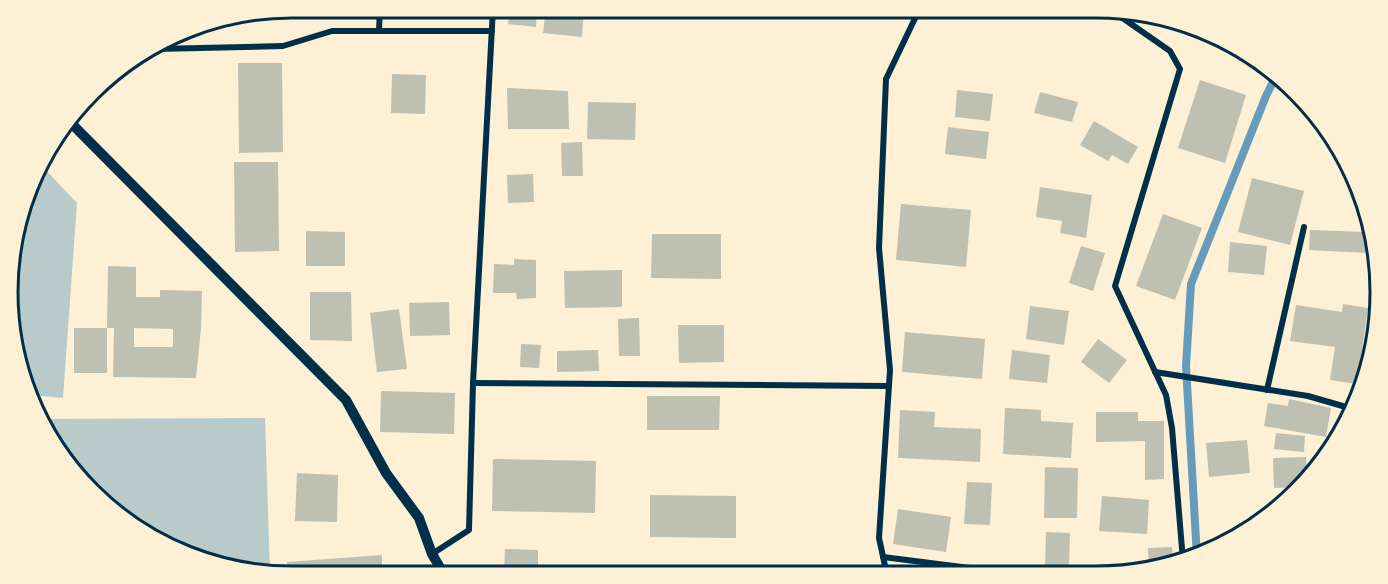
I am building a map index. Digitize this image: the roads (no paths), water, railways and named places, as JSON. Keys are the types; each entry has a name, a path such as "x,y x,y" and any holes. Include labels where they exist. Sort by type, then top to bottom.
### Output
{"street":[{"path":"379,31 380,18"},
{"path":"432,554 469,530 473,383 493,18"},
{"path":"885,566 879,538 890,370 879,248 886,79 915,18"},
{"path":"1125,20 1170,51 1180,69 1115,286 1166,395 1172,428 1182,552"},
{"path":"166,49 283,46 332,32 492,31"},
{"path":"74,126 346,400 387,473 419,518 432,554 439,566"},
{"path":"1267,390 1305,227"},
{"path":"1155,372 1308,396 1345,407"},
{"path":"473,383 889,386"},
{"path":"883,557 954,566"}],"waterway":[{"path":"1196,547 1186,366 1191,284 1273,83"}]}
